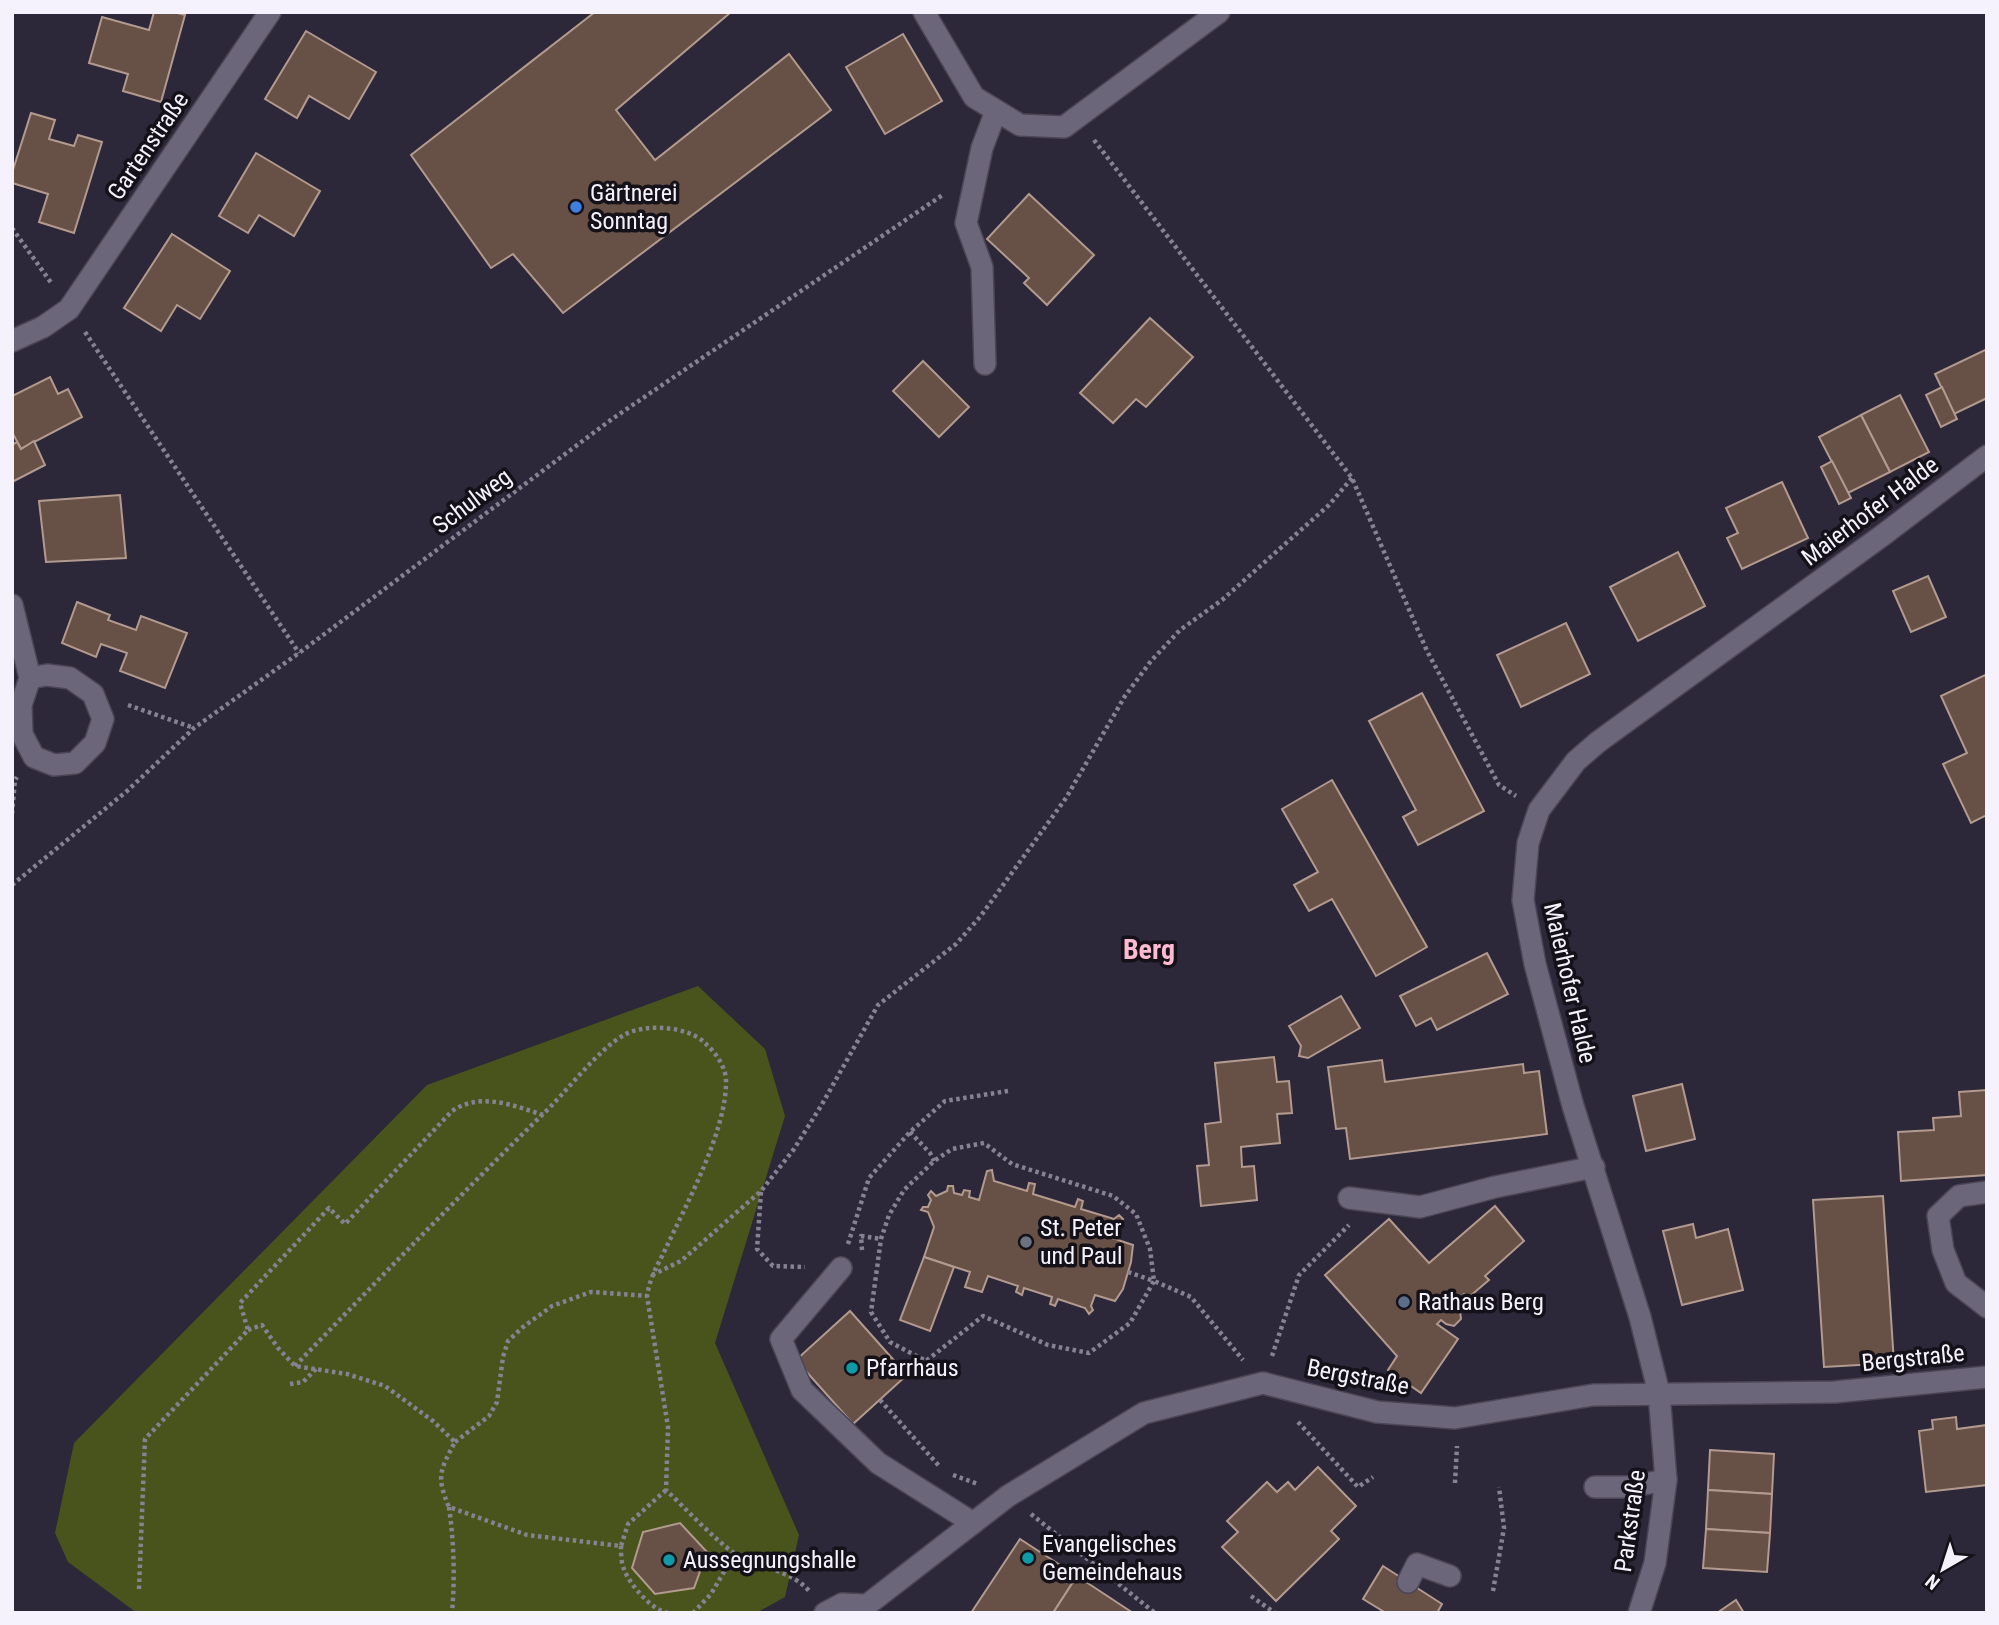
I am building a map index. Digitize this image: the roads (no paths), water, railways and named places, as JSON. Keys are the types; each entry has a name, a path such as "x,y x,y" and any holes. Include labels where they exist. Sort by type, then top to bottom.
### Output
{"street":[{"name":"Gartenstraße","path":"12,341 43,327 69,309 270,12"},
{"path":"923,12 974,97 1020,125 1064,127 1219,12"},
{"path":"985,364 982,267 966,223 982,148 996,111"},
{"name":"Maierhofer Halde","path":"1659,1393 1640,1317 1573,1106 1528,932 1523,900 1524,871 1528,843 1539,810 1576,761 1598,742 1883,536 1987,456"},
{"path":"12,605 30,678 21,705 22,734 34,757 54,765 75,763 95,743 103,719 93,694 70,678 47,675 30,678"},
{"path":"1349,1198 1420,1207 1495,1187 1594,1167"},
{"path":"1987,1192 1959,1196 1938,1216 1943,1250 1956,1283 1987,1307"},
{"path":"841,1268 781,1339 802,1390 878,1463 974,1522"},
{"name":"Bergstraße","path":"826,1612 842,1604 857,1603 871,1609 1008,1496 1144,1413 1263,1383 1377,1412 1455,1418 1592,1395 1835,1392 1987,1377"},
{"name":"Parkstraße","path":"1639,1613 1655,1563 1666,1480 1659,1393"},
{"path":"1595,1487 1628,1487 1666,1480"},
{"path":"1408,1582 1417,1564 1450,1576"}],"place":[{"name":"Gärtnerei Sonntag","path":"576,207"},
{"name":"St. Peter und Paul","path":"1026,1242"},
{"name":"Rathaus Berg","path":"1404,1302"},
{"name":"Pfarrhaus","path":"852,1368"},
{"name":"Evangelisches Gemeindehaus","path":"1028,1558"},
{"name":"Aussegnungshalle","path":"669,1560"}],"district":[{"name":"Berg","path":"1149,949"}]}
